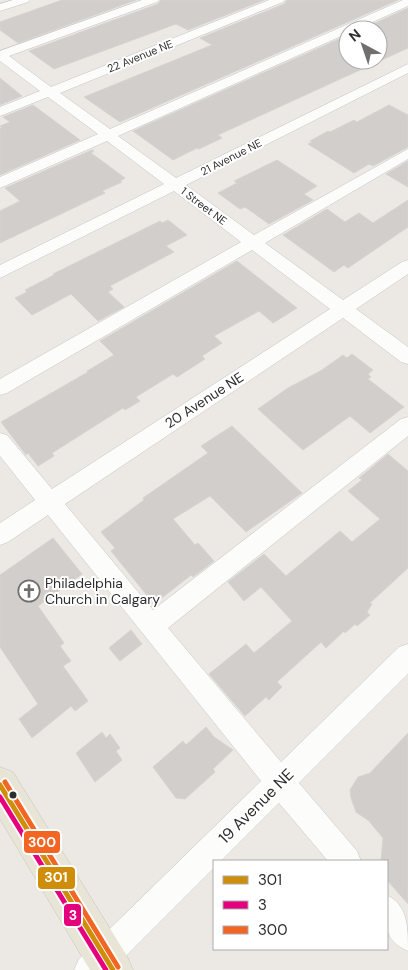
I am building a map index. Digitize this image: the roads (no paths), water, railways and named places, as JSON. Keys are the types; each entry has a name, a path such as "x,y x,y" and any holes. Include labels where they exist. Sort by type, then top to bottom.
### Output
{"main road":[{"path":"0,784 102,965"}],"street":[{"path":"0,8 24,0"},
{"path":"0,55 153,0"},
{"name":"22 Avenue NE","path":"0,112 279,0"},
{"path":"0,183 408,2"},
{"name":"1 Street NE","path":"0,55 408,357"},
{"name":"21 Avenue NE","path":"0,272 408,68"},
{"path":"0,388 408,153"},
{"name":"20 Avenue NE","path":"0,535 408,266"},
{"path":"151,626 408,425"},
{"path":"0,440 151,626 346,860"},
{"name":"19 Avenue NE","path":"102,965 280,782 408,656"},
{"path":"388,911 408,936"}],"place":[{"name":"Philadelphia Church in Calgary","path":"29,591"}]}
